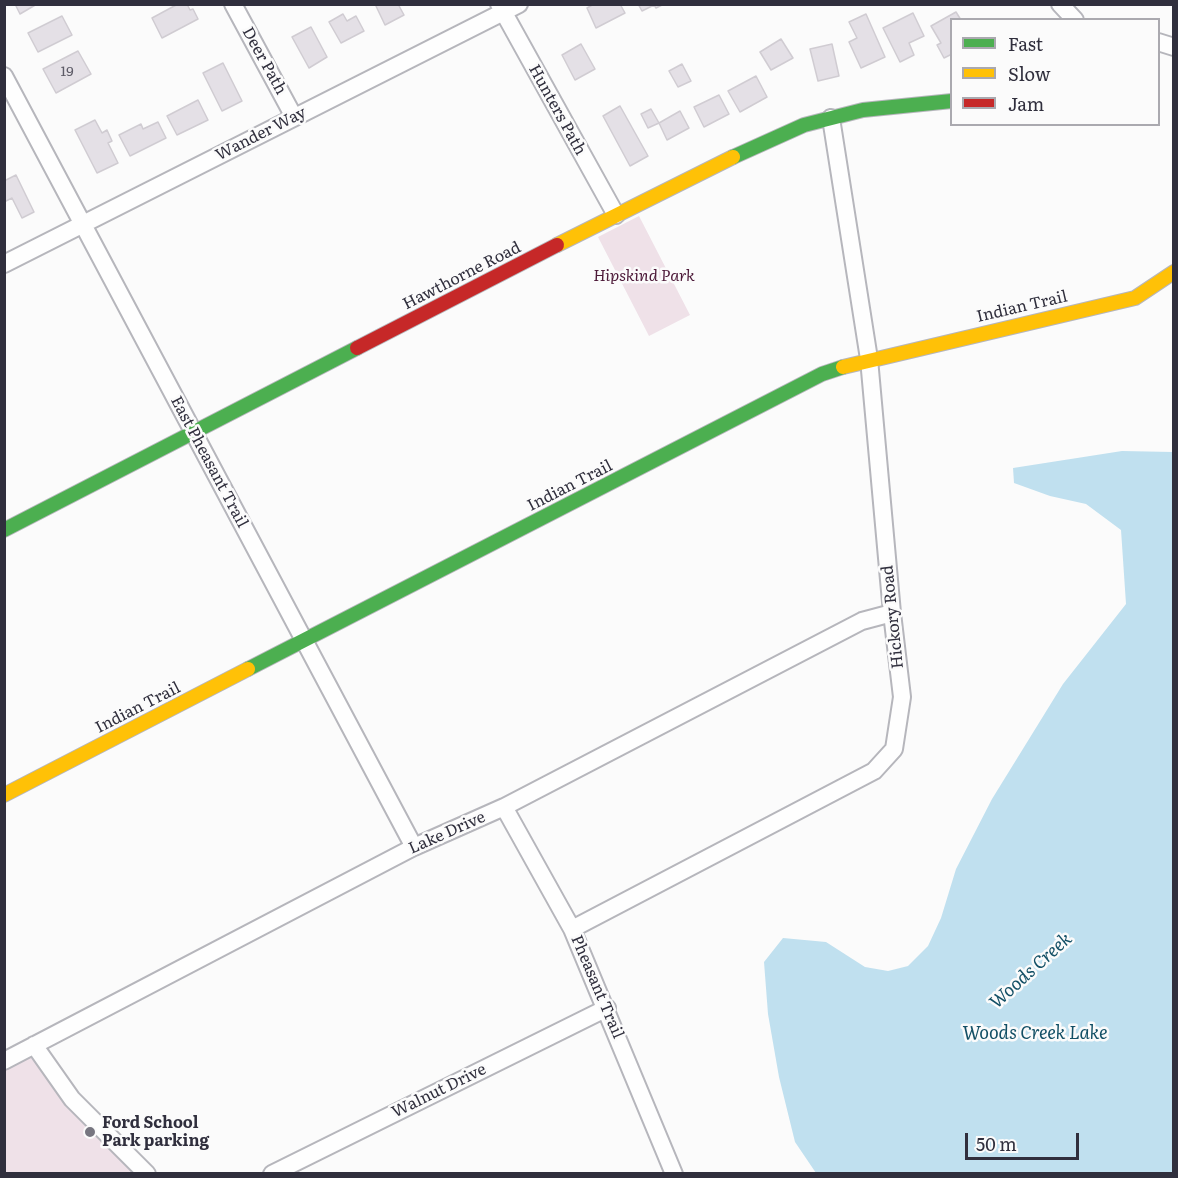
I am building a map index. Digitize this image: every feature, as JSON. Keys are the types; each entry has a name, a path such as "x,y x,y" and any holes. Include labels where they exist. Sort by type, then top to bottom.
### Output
{"street":[{"name":"Deer Path","path":"233,4 294,117"},
{"name":"Wander Way","path":"4,264 501,9 519,4"},
{"path":"1060,4 1073,18"},
{"name":"Hunters Path","path":"501,9 616,215"},
{"name":"East Pheasant Trail","path":"4,76 414,847"},
{"name":"Hawthorne Road","path":"4,530 616,215 778,135 831,118 897,105 942,104 950,101"},
{"name":"Hickory Road","path":"572,929 874,771 894,749 902,697 869,359 831,118"},
{"name":"Indian Trail","path":"4,795 822,374 869,359 1135,298 1173,272"},
{"name":"Lake Drive","path":"4,1060 414,847 504,807 862,621 892,613"},
{"name":"Pheasant Trail","path":"504,807 572,929 607,1008 674,1173"},
{"name":"Walnut Drive","path":"272,1173 607,1008"},
{"path":"34,1045 72,1099 147,1173"}],"green space":[{"name":"Hipskind Park","path":"639,216 690,315 649,336 598,237"},
{"path":"29,1056 133,1173 5,1174 5,1069"}],"water":[{"name":"Woods Creek Lake","path":"1122,451 1173,452 1173,1173 816,1173 795,1142 779,1077 768,1014 764,962 783,938 826,942 865,967 888,971 908,966 928,946 941,918 956,869 992,799 1063,684 1126,604 1121,530 1086,504 1050,496 1014,483 1013,468"}],"building":[{"path":"15,4 37,4 20,14"},
{"path":"178,4 187,4 190,10 193,9 198,19 162,38 152,18"},
{"path":"375,4 398,4 404,15 385,25"},
{"path":"594,4 620,4 625,13 596,28 587,8"},
{"path":"638,4 664,4 656,8 654,5 642,11"},
{"path":"956,12 960,18 950,18 950,55 944,58 937,45 941,43 931,26"},
{"path":"913,13 924,36 909,43 914,55 900,62 883,28"},
{"path":"343,14 347,21 356,16 364,31 341,43 329,22"},
{"path":"866,14 885,57 861,68 849,42 857,38 849,22"},
{"path":"62,16 72,35 38,52 28,33"},
{"path":"311,27 327,57 309,68 292,37"},
{"path":"781,39 793,58 771,70 760,52"},
{"path":"581,44 595,69 575,80 562,55"},
{"path":"832,44 839,76 818,81 810,49"},
{"path":"78,51 91,74 56,93 43,69"},
{"path":"223,63 242,101 222,111 203,73"},
{"path":"682,64 691,81 678,87 669,71"},
{"path":"756,76 767,97 740,112 728,91"},
{"path":"719,95 729,114 704,127 694,107"},
{"path":"198,100 208,120 177,135 167,116"},
{"path":"620,106 648,156 630,166 603,116"},
{"path":"651,109 659,123 648,128 641,114"},
{"path":"680,111 689,128 667,140 659,123"},
{"path":"95,120 102,133 107,130 112,141 108,143 118,163 97,173 75,130"},
{"path":"158,122 166,138 130,156 119,135 141,124 143,129"},
{"path":"16,175 34,212 22,218 12,198 4,202 4,181"}],"traffic: fast":[{"path":"733,157 804,125 863,110 950,101"},
{"path":"4,530 357,348"},
{"path":"248,669 822,374 843,367"}],"traffic: slow":[{"path":"557,245 733,157"},
{"path":"843,367 1135,298 1174,272"},
{"path":"4,795 248,669"}],"traffic: jam":[{"path":"357,348 557,245"}],"place":[{"name":"Ford School Park parking","path":"90,1132"}],"water label":[{"name":"Woods Creek","path":"1031,971"}]}
